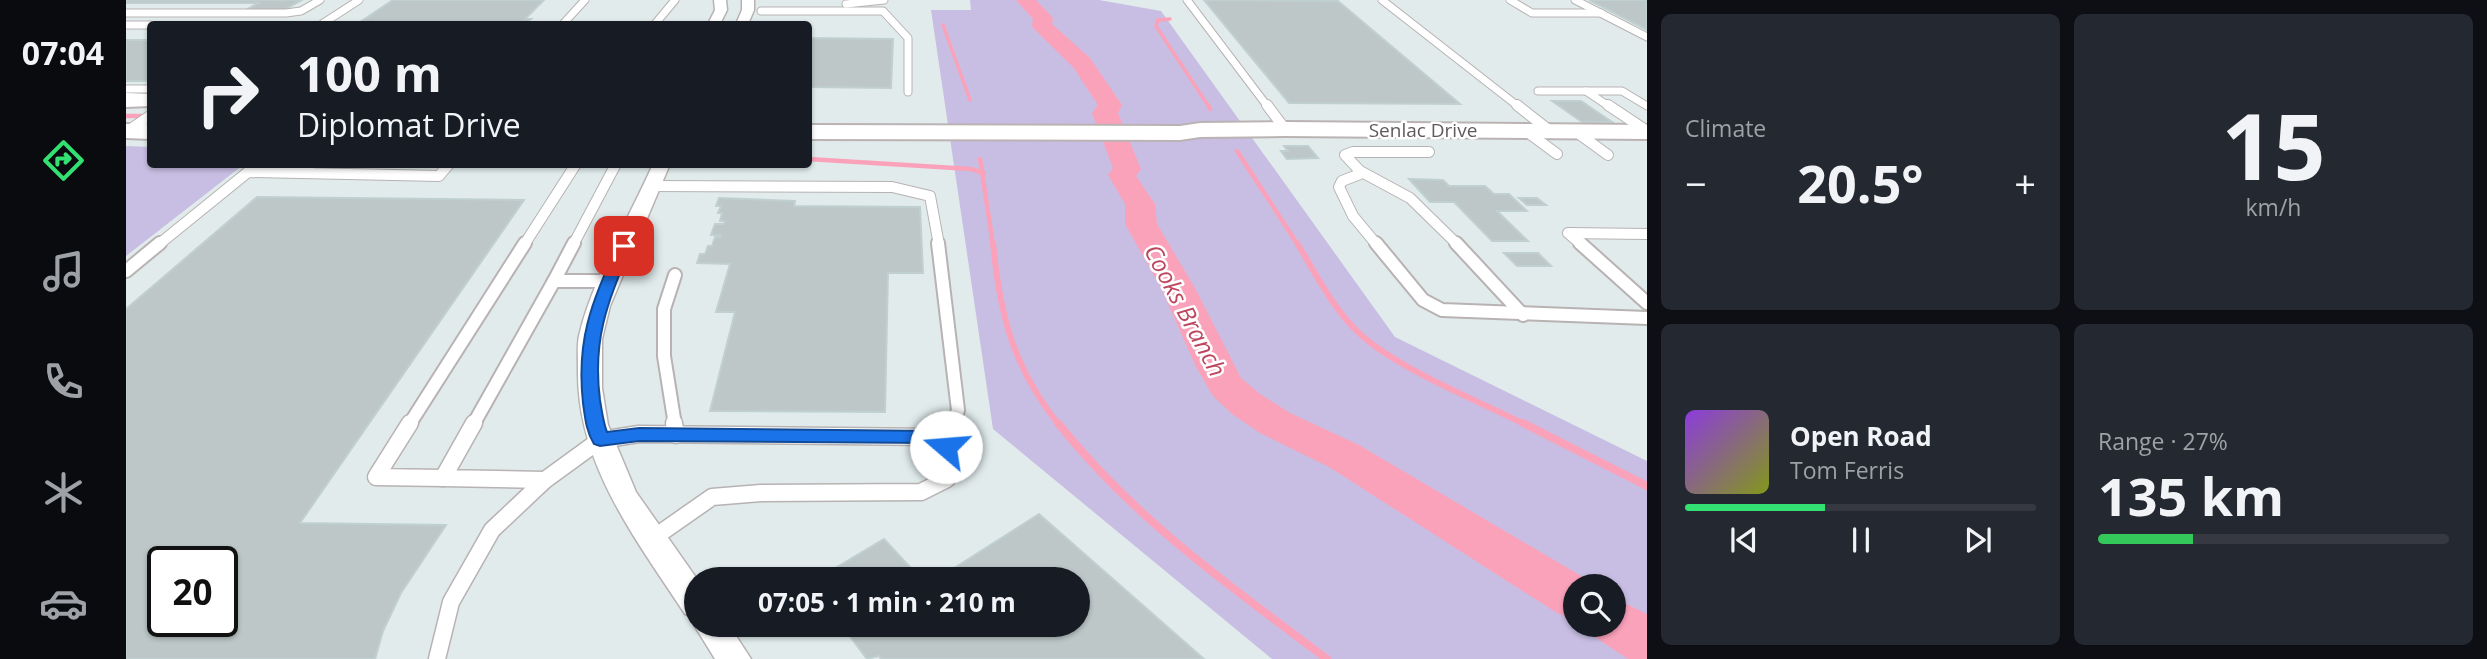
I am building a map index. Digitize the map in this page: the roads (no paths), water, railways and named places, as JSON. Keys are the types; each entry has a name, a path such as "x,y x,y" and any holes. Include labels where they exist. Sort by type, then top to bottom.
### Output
{"street":[{"path":"716,21 722,10 720,0"},
{"path":"126,100 147,100"},
{"name":"Senlac Drive","path":"812,111 864,119 1180,133 1200,130 1286,129 1647,132"},
{"name":"Senlac Drive","path":"812,132 1037,127"},
{"path":"656,175 599,306 590,339 590,388 595,425 624,496 684,586"},
{"path":"718,637 734,659"}],"lane":[{"path":"126,13 286,13 304,10 320,0"},
{"path":"327,21 359,0"},
{"path":"566,21 585,0"},
{"path":"658,21 675,0"},
{"path":"826,11 833,6 884,0"},
{"path":"1187,0 1286,129"},
{"path":"1382,0 1538,131 1557,154"},
{"path":"1510,0 1532,13 1601,13"},
{"path":"1575,0 1647,37"},
{"path":"752,7 883,11 908,38 908,92"},
{"path":"752,7 768,15 768,20"},
{"path":"126,25 147,25"},
{"path":"126,89 147,89"},
{"path":"1538,90 1622,90 1647,106"},
{"path":"1586,90 1647,132"},
{"path":"1619,113 1647,113"},
{"path":"1575,131 1608,155"},
{"path":"1429,152 1346,152 1346,158 1360,174 1385,182 1409,196 1522,315"},
{"path":"301,173 307,168"},
{"path":"126,271 248,172 439,176 446,168"},
{"path":"545,480 376,477 573,168"},
{"path":"443,478 554,281 614,168"},
{"path":"1360,174 1342,181 1339,187 1353,216 1423,300 1442,310 1647,318"},
{"path":"656,175 891,187 930,196 942,264 958,410 946,447"},
{"path":"1647,234 1568,233 1647,303"},
{"path":"674,275 664,309 664,356 676,435"},
{"path":"554,281 610,281"},
{"path":"437,659 451,602 492,530 545,480 600,440 639,434 936,437 956,456 947,479 921,492 761,493 712,497 652,539"}],"waterway":[{"name":"Cooks Branch","path":"1025,0 1043,18 1042,26 1082,63 1110,105 1105,113 1127,169 1122,175 1142,210 1141,224 1178,288 1227,387 1246,404 1275,423 1344,456 1563,591"},
{"path":"1170,19 1158,20 1156,26 1209,107"},
{"path":"943,25 970,100"},
{"path":"126,116 142,116"},
{"path":"1237,151 1298,245"},
{"path":"812,159 971,169 982,172"},
{"path":"980,159 982,172"},
{"path":"982,172 993,245"},
{"path":"993,243 1000,294 1011,340 1030,382 1059,425"},
{"path":"1297,243 1334,304 1361,335 1418,373 1526,425"},
{"path":"1058,423 1118,490 1185,550 1327,659"},
{"path":"1523,423 1647,486"},
{"name":"Cooks Branch","path":"1626,629 1647,642"}]}
